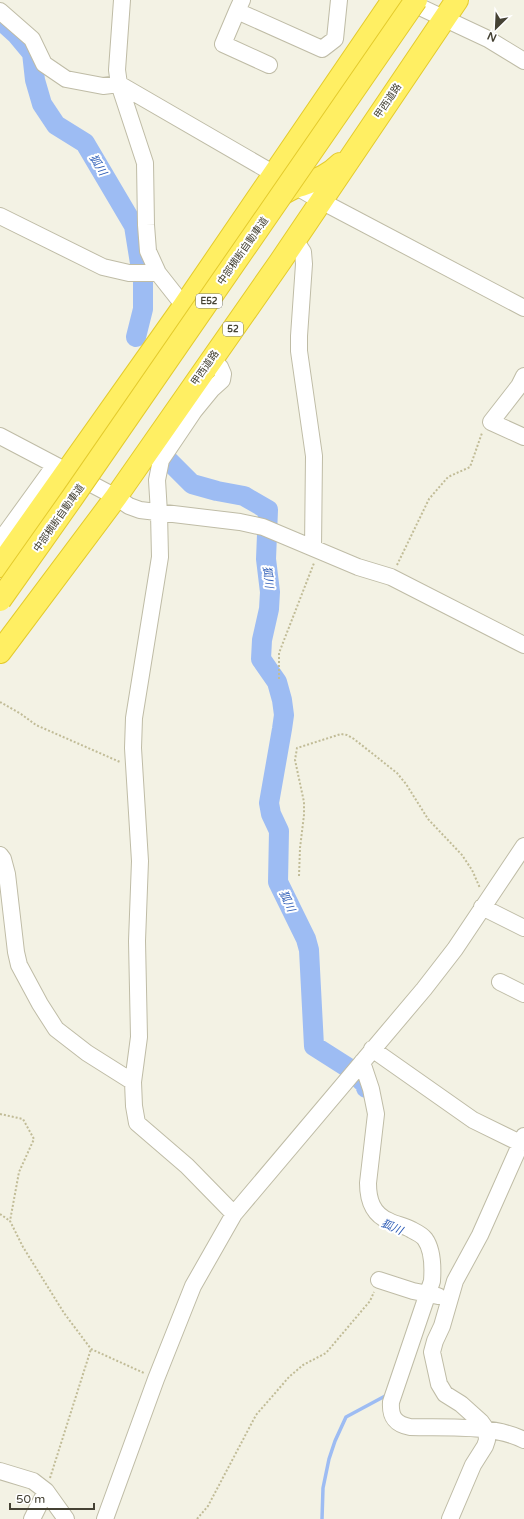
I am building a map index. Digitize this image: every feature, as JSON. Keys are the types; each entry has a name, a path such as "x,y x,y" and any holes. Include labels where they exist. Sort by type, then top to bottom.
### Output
{"highway":[{"path":"0,566 62,468 184,306 393,0"},
{"name":"中部横断自動車道","path":"0,600 82,485 416,0"},
{"name":"甲西道路","path":"0,652 116,497 295,240 457,0"},
{"path":"234,232 262,205 297,186 314,182 331,173 355,150"}],"street":[{"path":"122,0 117,70 119,84 145,163 148,251 158,273 184,306"},
{"path":"269,65 223,44 240,6 322,49 334,38 339,0"},
{"path":"405,0 488,39 524,61"},
{"path":"0,11 32,39 44,64 66,80 103,86 119,84 321,201 524,308"},
{"path":"0,216 103,267 129,274 158,273"},
{"path":"295,240 303,252 304,264 299,351 314,456 316,549"},
{"path":"211,360 220,368 223,374 222,380 212,389 194,411 161,460 157,480 160,557 134,718 134,768 140,862 136,941 139,1037 133,1082 134,1106 137,1122 155,1140 187,1166 234,1214"},
{"path":"524,376 519,386 491,422 524,437"},
{"path":"0,436 116,497 129,506 140,510 159,513 226,520 270,530 358,567 391,577 524,645"},
{"path":"0,541 62,468"},
{"path":"105,1519 156,1379 193,1286 234,1214 442,966 524,846"},
{"path":"0,856 3,860 7,874 16,952 19,965 40,1004 56,1029 87,1053 133,1082"},
{"path":"484,905 524,928"},
{"path":"500,982 524,994"},
{"path":"365,1058 473,1120 522,1140 480,1235 455,1281 442,1326 432,1352 439,1384 445,1394 461,1404 481,1422 486,1433 450,1519"},
{"path":"365,1058 376,1114 368,1183 369,1199 378,1214 388,1221 405,1226 424,1238 430,1250 433,1268 432,1281 423,1294 391,1402 392,1416 396,1422 410,1427 513,1434 524,1440"},
{"path":"379,1280 423,1294 449,1298"},
{"path":"0,1471 33,1481 46,1491 66,1519"},
{"path":"32,1519 46,1491"}],"path":[{"path":"391,577 429,499 448,477 470,467 483,432 491,422"},
{"path":"279,679 279,653 316,549"},
{"path":"0,702 22,714 36,725 134,768"},
{"path":"299,876 304,802 296,760 297,748 341,734 347,735 354,739 397,773 406,784 428,819 462,855 472,870 484,905"},
{"path":"0,1114 23,1119 34,1139 19,1172 10,1221"},
{"path":"0,1214 10,1221 23,1247 64,1313 91,1349 156,1379"},
{"path":"197,1519 208,1506 256,1415 289,1377 303,1365 326,1353 370,1301 379,1280"},
{"path":"46,1491 91,1349"}],"waterway":[{"name":"狐川","path":"4,23 17,35 32,53 35,80 42,104 56,125 85,143 134,226 143,282 143,309 136,337"},
{"name":"狐川","path":"169,461 192,484 244,496 268,510 266,559 270,592 269,609 262,640 261,659 277,682 284,715 269,803 271,814 279,831 278,882 306,939 309,950 314,1046 347,1067 365,1084 366,1088"},
{"path":"322,1519 323,1488 329,1459 346,1417 387,1395"}]}
